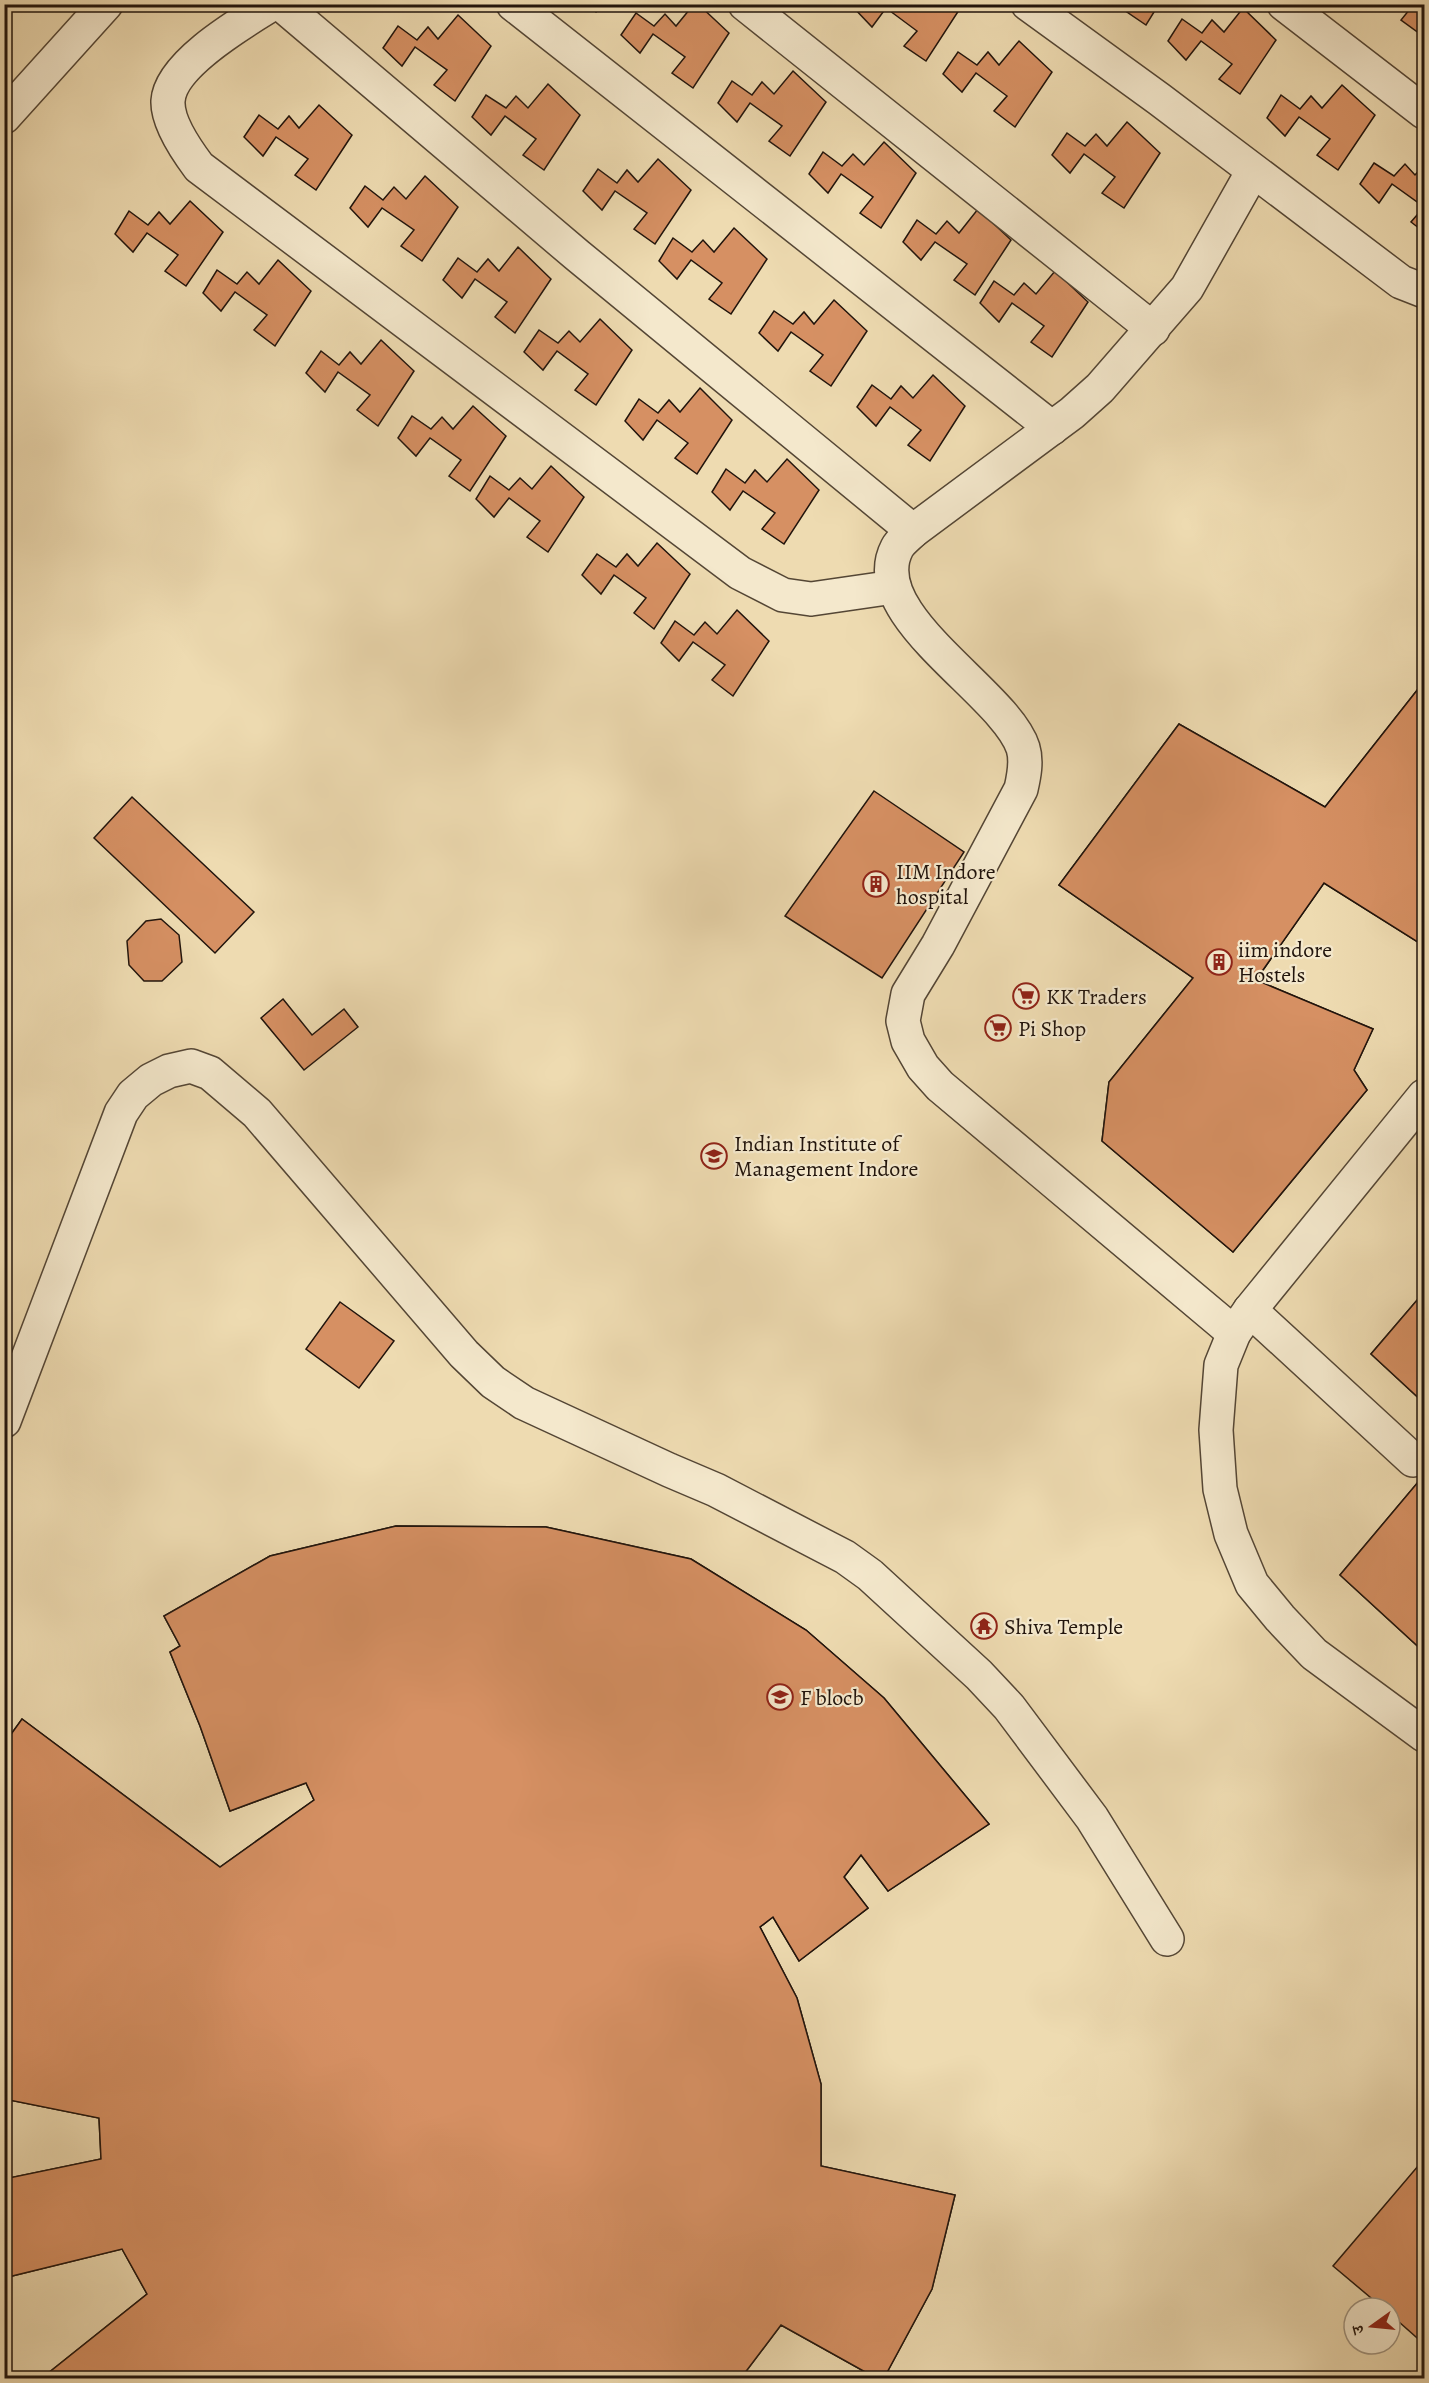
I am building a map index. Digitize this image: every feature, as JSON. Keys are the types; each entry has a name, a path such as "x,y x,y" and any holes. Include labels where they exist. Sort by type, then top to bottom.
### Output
{"lane":[{"path":"4,117 106,4"},
{"path":"272,4 220,36 186,67 173,84 168,101 174,123 184,148 199,167 740,573 783,595 811,599 894,587"},
{"path":"281,4 577,255 913,531"},
{"path":"513,4 1052,428"},
{"path":"745,4 1153,328"},
{"path":"1028,4 1401,282 1425,291"},
{"path":"1284,4 1425,112"},
{"path":"1253,171 1187,288 1101,388 1052,428 913,531 897,547 892,566 894,587 928,641 1011,724 1023,749 1025,768 1021,789 938,945 908,994 903,1021 908,1041 923,1067 940,1086 1242,1321 1413,1460"},
{"path":"4,1421 120,1113 133,1095 151,1080 169,1071 191,1066 210,1073 257,1113 464,1354 493,1382 524,1403 726,1495 845,1557 870,1575 979,1675 1009,1707 1092,1818 1167,1939"},
{"path":"1425,1096 1242,1321 1221,1365 1216,1430 1220,1489 1231,1534 1252,1584 1314,1654 1425,1735"}],"building":[{"path":"586,4 601,4 596,12"},
{"path":"694,4 698,4 729,33 693,88 672,73 685,57 653,34 640,53 621,35 636,13 654,26 665,14 676,26"},
{"path":"856,4 959,4 961,7 926,61 904,46 917,31 886,8 872,27 854,8"},
{"path":"1128,4 1159,4 1146,25 1124,10"},
{"path":"1414,4 1424,4 1423,36 1401,20"},
{"path":"1243,8 1276,40 1240,94 1219,79 1232,64 1201,41 1186,60 1168,41 1182,19 1202,33 1212,20 1224,32"},
{"path":"458,15 491,46 455,101 434,85 447,70 415,47 402,66 383,48 398,26 417,40 428,27 438,39"},
{"path":"1019,41 1052,72 1015,127 994,111 1007,96 976,73 962,92 943,74 958,52 977,65 988,52 999,65"},
{"path":"793,71 826,102 790,156 769,141 782,126 750,103 737,122 718,103 732,81 752,95 762,82 774,94"},
{"path":"548,84 580,115 544,170 523,155 536,139 505,116 491,135 472,117 486,95 506,108 516,96 528,108"},
{"path":"1342,85 1375,115 1338,170 1317,155 1330,139 1299,117 1285,136 1267,118 1281,95 1300,109 1311,96 1322,108"},
{"path":"319,105 352,135 316,190 295,175 308,159 276,137 263,156 244,137 259,115 278,129 289,116 299,128"},
{"path":"1127,122 1160,153 1124,208 1102,193 1115,177 1084,154 1070,173 1052,155 1067,133 1085,146 1096,134 1107,146"},
{"path":"884,142 916,173 881,228 860,213 873,197 841,174 828,193 809,174 823,152 842,166 853,154 864,165"},
{"path":"658,159 691,190 655,244 634,229 647,213 615,191 602,210 583,191 598,169 617,183 627,170 638,182"},
{"path":"1374,163 1394,176 1405,164 1415,175 1424,165 1424,207 1392,184 1379,203 1360,184"},
{"path":"425,176 458,207 422,261 401,246 414,230 382,208 368,227 350,208 365,186 383,200 394,187 406,199"},
{"path":"190,201 223,232 186,286 165,271 178,255 147,233 133,252 115,234 129,211 148,225 159,212 170,224"},
{"path":"1424,207 1424,232 1411,222"},
{"path":"978,209 1011,240 975,295 954,280 967,264 935,242 921,260 903,242 917,220 936,234 947,221 959,233"},
{"path":"734,228 767,259 731,314 709,299 722,283 691,260 677,279 659,261 673,238 692,252 703,240 714,252"},
{"path":"518,247 551,279 515,333 495,317 507,302 475,279 462,298 443,280 458,258 477,272 488,259 499,271"},
{"path":"278,260 311,291 275,346 254,330 267,315 235,292 221,311 203,293 217,270 237,284 247,272 259,284"},
{"path":"1055,271 1088,302 1052,357 1031,342 1044,326 1012,303 999,322 980,303 994,281 1014,295 1024,283 1036,294"},
{"path":"834,300 867,331 831,386 810,371 823,355 791,332 778,351 759,333 774,311 793,324 804,312 814,324"},
{"path":"600,319 632,350 596,405 575,390 588,374 557,351 543,370 524,352 539,330 558,343 569,331 580,342"},
{"path":"381,340 414,371 378,426 357,410 370,395 338,372 325,392 306,373 321,351 339,365 350,352 361,364"},
{"path":"933,375 965,406 930,461 908,445 921,430 890,407 876,426 857,407 872,385 891,399 901,386 913,398"},
{"path":"700,388 732,420 697,474 675,458 688,443 657,420 643,440 625,421 639,399 658,413 669,400 680,412"},
{"path":"473,406 506,436 470,491 449,476 461,460 430,438 416,456 398,438 412,416 431,429 442,417 453,429"},
{"path":"787,459 819,490 784,544 762,529 775,513 743,491 730,510 712,492 726,469 745,483 755,470 767,482"},
{"path":"551,466 584,497 548,552 527,537 540,521 509,498 494,517 476,499 490,476 509,490 520,478 532,489"},
{"path":"657,543 690,574 654,629 634,613 646,598 614,575 601,594 582,575 597,554 616,567 627,554 638,566"},
{"path":"737,610 769,641 733,696 712,680 725,665 693,642 679,661 661,643 675,621 694,635 705,622 717,634"},
{"name":"iim indore Hostels","path":"1422,684 1424,685 1424,744 1339,849 1424,913 1424,946 1324,883 1256,980 1373,1029 1354,1070 1367,1090 1233,1252 1102,1141 1109,1082 1193,978 1059,885 1179,724 1325,807","holes":["1179,797 1292,845 1211,950 1121,882","1198,1025 1303,1078 1223,1203 1133,1136"]},
{"name":"iim indore Hostels","path":"1422,684 1424,685 1424,946 1324,883 1256,980 1373,1029 1354,1070 1367,1090 1233,1252 1102,1141 1109,1082 1193,978 1059,885 1179,724 1325,807"},
{"name":"IIM Indore hospital","path":"874,791 964,852 882,978 785,916"},
{"path":"132,797 254,912 215,953 94,838"},
{"path":"161,919 179,935 182,962 162,981 144,981 129,965 127,941 146,921"},
{"path":"283,999 312,1035 344,1009 358,1027 304,1070 261,1018"},
{"path":"1424,1292 1424,1324 1417,1332 1424,1340 1424,1403 1371,1354"},
{"path":"1424,1292 1424,1403 1371,1354"},
{"path":"340,1302 394,1341 359,1388 306,1349"},
{"path":"1424,1475 1424,1541 1386,1585 1424,1620 1424,1652 1340,1575"},
{"path":"1424,1475 1424,1652 1340,1575"},
{"path":"396,1526 546,1527 691,1559 806,1630 884,1698 989,1824 888,1891 861,1855 844,1877 868,1908 799,1961 773,1917 760,1927 797,1998 821,2084 821,2166 955,2195 932,2289 884,2378 876,2378 781,2325 741,2378 617,2378 680,2329 700,2348 747,2291 641,2228 657,2205 639,2187 700,2134 743,2164 758,2149 784,2153 772,2064 746,2068 728,2044 743,2026 730,2001 768,1986 707,1897 677,1907 614,1853 627,1826 584,1812 501,1795 491,1825 465,1823 462,1784 413,1789 370,1811 379,1840 316,1873 302,1838 256,1874 235,1894 249,1909 240,1946 219,1944 202,1965 176,1943 135,2029 171,2035 162,2070 176,2079 156,2108 130,2108 136,2149 151,2149 151,2198 175,2257 213,2257 225,2287 200,2304 247,2364 272,2378 42,2378 147,2294 122,2249 4,2278 4,2179 101,2159 99,2118 4,2099 4,1744 22,1719 220,1867 314,1800 306,1783 230,1811 200,1726 170,1652 180,1646 164,1616 270,1556"},
{"path":"396,1526 546,1527 691,1559 806,1630 884,1698 989,1824 888,1891 861,1855 844,1877 868,1908 799,1961 773,1917 760,1927 797,1998 821,2084 821,2166 955,2195 932,2289 884,2378 876,2378 781,2325 741,2378 42,2378 147,2294 122,2249 4,2278 4,2179 101,2159 99,2118 4,2099 4,1744 22,1719 220,1867 314,1800 306,1783 230,1811 200,1726 170,1652 180,1646 164,1616 270,1556"},
{"path":"1424,2159 1424,2344 1402,2325 1402,2296 1369,2296 1333,2266"}],"place":[{"name":"IIM Indore hospital","path":"876,884"},
{"name":"iim indore Hostels","path":"1219,962"},
{"name":"KK Traders","path":"1026,996"},
{"name":"Pi Shop","path":"998,1028"},
{"name":"Indian Institute of Management Indore","path":"714,1156"},
{"name":"Shiva Temple","path":"984,1626"},
{"name":"F blocb","path":"780,1697"}]}
